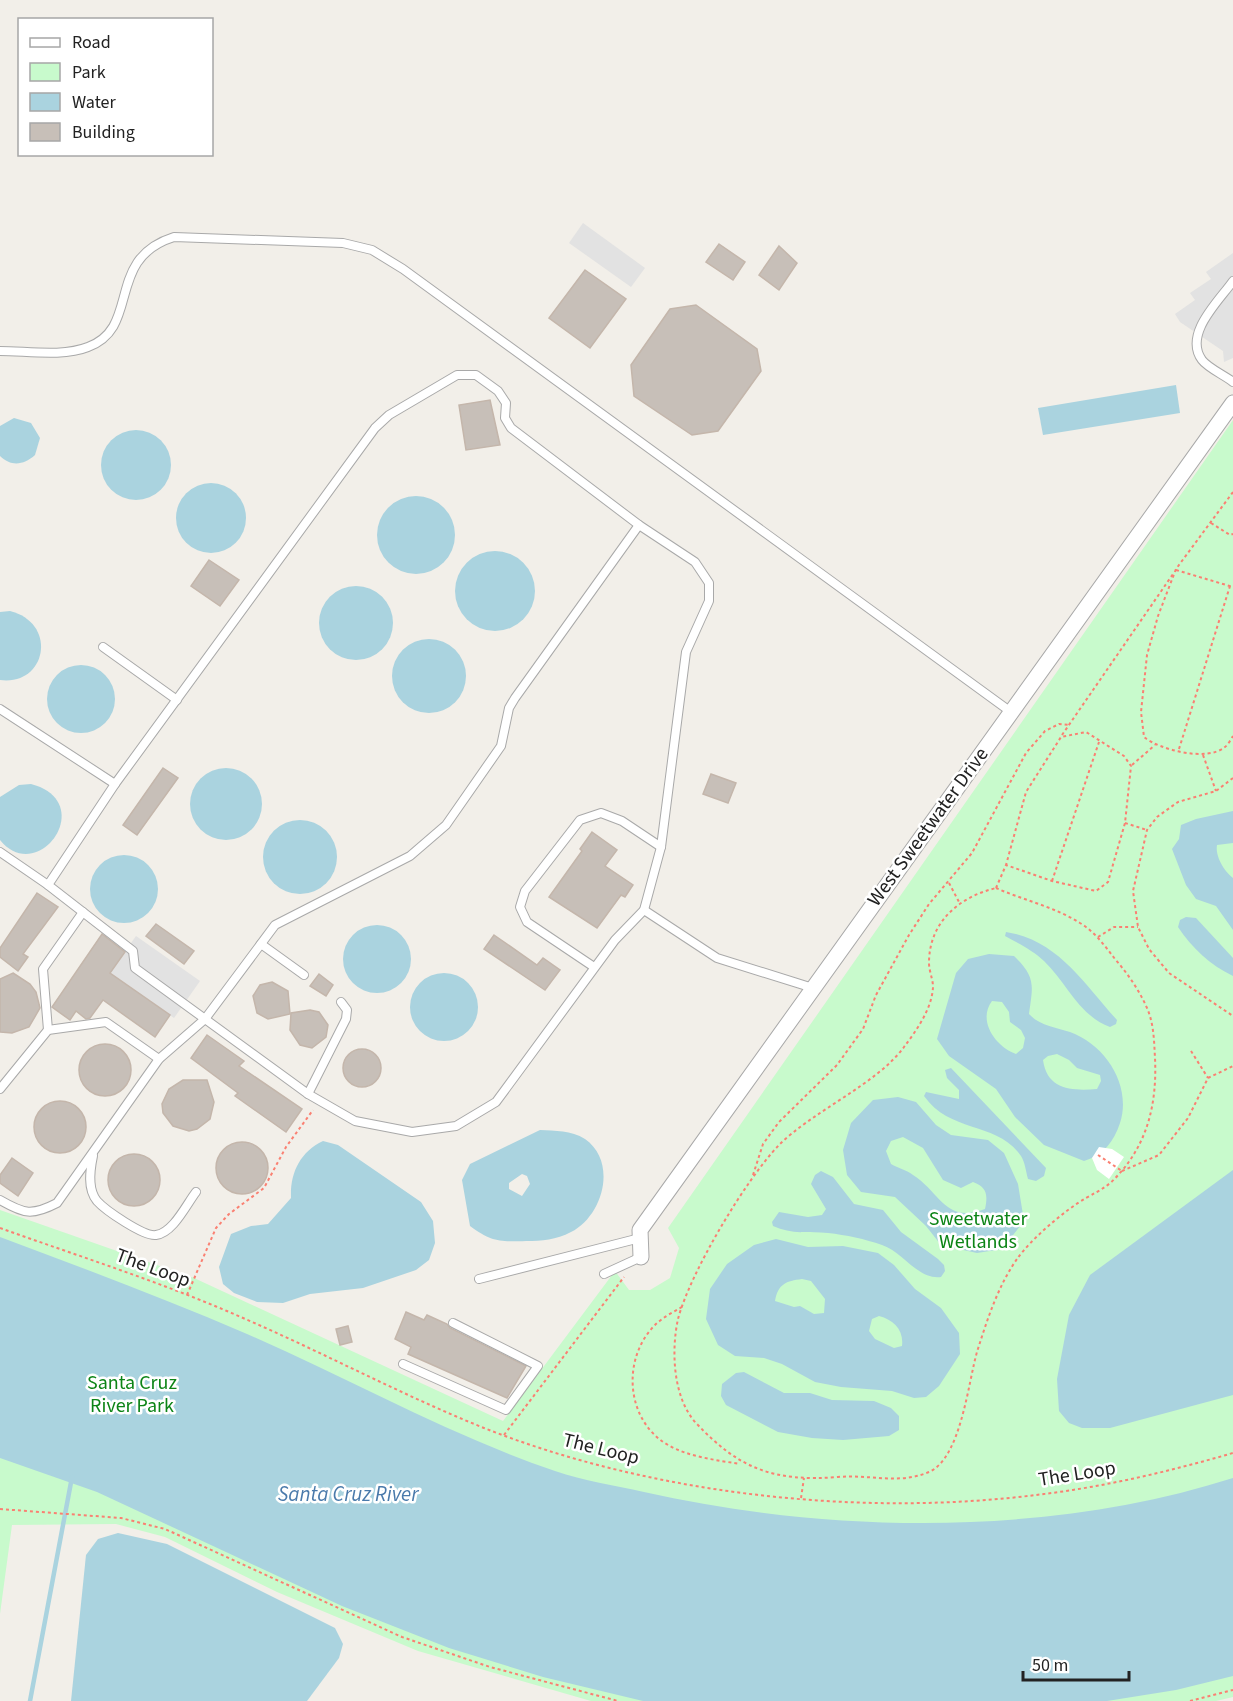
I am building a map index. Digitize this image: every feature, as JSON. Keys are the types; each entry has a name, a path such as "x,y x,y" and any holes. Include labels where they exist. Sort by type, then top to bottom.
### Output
{"street":[{"name":"West Sweetwater Drive","path":"641,1257 640,1230 1233,403"}],"lane":[{"path":"0,351 58,351 87,348 107,337 116,323 131,273 144,251 159,242 174,237 343,243 372,250 403,269 680,469 1011,712"},
{"path":"1233,280 1197,332 1196,346 1202,360 1233,382"},
{"path":"0,852 48,885 133,951 135,968 308,1094 355,1121 412,1132 456,1126 496,1102 594,967 644,910 661,848 686,652 709,601 709,583 694,562 639,525 511,428 505,418 506,403 498,391 476,375 457,375 389,416 375,428 116,784 48,885"},
{"path":"0,1200 17,1209 37,1213 57,1203 159,1059 205,1019 275,925 410,856 446,825 501,746 509,708 515,698 639,525"},
{"path":"103,647 177,700"},
{"path":"0,709 116,784"},
{"path":"594,967 528,922 520,907 525,891 580,820 602,813 622,820 661,848"},
{"path":"644,910 717,958 813,988"},
{"path":"48,1030 43,969 83,912"},
{"path":"261,944 304,975"},
{"path":"308,1094 346,1019 347,1010 341,1002"},
{"path":"0,1089 48,1030 106,1022 159,1059"},
{"path":"93,1154 89,1177 96,1200 145,1235 157,1235 168,1229 196,1192"},
{"path":"479,1279 640,1238"},
{"path":"604,1274 641,1257"},
{"path":"403,1364 506,1410 538,1366 453,1323"}],"path":[{"path":"996,888 1006,865 1026,792 1176,569 1233,492"},
{"path":"1211,523 1230,535 1233,534"},
{"path":"1176,569 1232,586 1178,750"},
{"path":"1176,569 1147,655 1141,712 1144,737 1155,745 1203,755 1225,747 1233,736"},
{"path":"752,1178 763,1144 779,1122 837,1065 863,1029 876,995 903,945 929,904 972,852 1026,753 1045,731 1059,724 1069,725"},
{"path":"1006,865 1052,881 1096,891 1108,882 1125,823 1131,766 1124,756 1086,732 1061,737"},
{"path":"1052,881 1100,741"},
{"path":"1131,766 1155,745"},
{"path":"1203,755 1216,791"},
{"path":"1233,778 1216,791 1178,802 1157,817 1147,830 1133,891 1138,927 1149,949 1169,973 1233,1016"},
{"path":"1125,823 1147,830"},
{"path":"949,882 959,902"},
{"path":"683,1306 655,1325 639,1349 632,1376 635,1403 645,1427 668,1445 705,1458 804,1478 856,1475 884,1480 907,1479 934,1471 953,1445 978,1351 1009,1272 1020,1254 1087,1198 1100,1193 1122,1171 1145,1132 1155,1099 1154,1030 1149,1011 1136,987 1098,937 1081,923 1052,908 1026,901 996,888 973,894 959,902 941,924 930,950 928,966 933,989 922,1021 901,1052 800,1127 778,1146 752,1178 704,1261 678,1319 676,1376 687,1412 721,1449 742,1464"},
{"path":"1098,937 1114,927 1138,927"},
{"path":"1191,1051 1208,1078"},
{"path":"1122,1171 1159,1155 1188,1118 1208,1078 1233,1066"},
{"path":"187,1294 216,1228 229,1214 264,1188 286,1148 320,1101"},
{"path":"1098,1155 1122,1171"},
{"name":"The Loop","path":"0,1228 187,1294 315,1350 404,1393 504,1435 561,1454 705,1487 801,1498 915,1503 1043,1494 1130,1479 1233,1453"},
{"path":"504,1435 641,1257"},
{"path":"801,1498 804,1478"},
{"path":"0,1509 121,1518 178,1534 322,1602 412,1641 528,1678 618,1701"},
{"path":"1190,1701 1233,1690"}],"green space":[{"path":"1233,420 1233,1697 1216,1701 591,1701 418,1651 277,1592 165,1537 116,1524 12,1525 0,1614 0,1210 194,1278 503,1421 615,1271 629,1290 650,1290 670,1278 679,1248 668,1228"}],"shaded area":[{"path":"583,223 645,268 631,287 569,243"},
{"path":"1233,253 1233,358 1224,362 1223,351 1180,322 1175,314 1195,300 1190,293 1211,279 1206,272"},
{"path":"136,936 200,981 174,1018 110,973"}],"water":[{"path":"1176,385 1180,413 1043,435 1038,408"},
{"path":"14,418 31,423 40,438 35,455 22,463 9,462 0,456 0,426"},
{"path":"143,430 156,436 165,445 169,451 171,465 169,479 161,490 150,498 129,500 111,490 103,479 101,458 111,440 122,432"},
{"path":"211,483 230,489 240,499 246,518 240,537 230,547 211,553 192,547 182,537 176,518 182,499 192,489"},
{"path":"416,496 431,499 444,507 452,520 455,535 452,550 444,563 431,571 416,574 401,571 388,563 380,550 377,535 380,520 388,507 401,499"},
{"path":"495,551 510,554 523,563 532,576 535,591 532,606 523,619 510,628 495,631 480,628 467,619 458,606 455,591 458,576 467,563 480,554"},
{"path":"356,586 377,592 387,602 393,623 387,644 377,654 356,660 335,654 325,644 319,623 325,602 335,592"},
{"path":"10,611 25,618 35,628 40,640 41,652 36,664 28,673 16,679 0,680 0,612"},
{"path":"429,639 450,645 460,655 466,676 460,697 450,707 429,713 408,707 398,697 392,676 398,655 408,645"},
{"path":"74,665 88,665 100,670 110,680 115,699 110,718 100,728 88,733 74,733 62,728 52,718 47,706 47,692 52,680 62,670"},
{"path":"233,768 252,778 260,790 262,804 260,818 252,830 240,838 219,840 200,830 192,818 190,797 200,778 212,770"},
{"path":"31,784 51,794 60,807 61,822 55,836 44,848 30,854 15,852 0,840 0,797 19,785"},
{"path":"1233,811 1233,843 1217,845 1217,854 1226,871 1233,878 1233,930 1216,906 1196,899 1186,885 1172,849 1179,839 1181,825 1196,819"},
{"path":"300,820 321,826 331,836 337,857 331,878 321,888 300,894 279,888 269,878 263,857 269,836 279,826"},
{"path":"117,855 131,855 143,860 153,870 158,889 153,908 143,918 131,923 117,923 105,918 95,908 90,896 90,882 95,870 105,860"},
{"path":"1186,917 1196,918 1233,958 1233,976 1209,961 1183,935 1178,927 1180,920"},
{"path":"370,925 384,925 396,930 406,940 411,959 406,978 396,988 384,993 370,993 358,988 348,978 343,966 343,952 348,940 358,930"},
{"path":"1006,932 1041,944 1055,954 1081,978 1117,1020 1116,1024 1110,1027 1089,1015 1044,961 1005,936"},
{"path":"989,954 1014,956 1026,970 1031,982 1029,1014 1043,1024 1083,1038 1095,1046 1113,1068 1119,1081 1123,1109 1115,1136 1097,1155 1084,1161 1044,1145 1015,1117 996,1089 949,1056 937,1039 956,973 968,959","holes":["992,1001 1002,1002 1009,1012 1010,1022 1021,1030 1025,1038 1023,1048 1016,1054 1002,1046 991,1032 987,1017","1057,1054 1069,1060 1077,1068 1100,1075 1101,1081 1097,1089 1070,1089 1055,1083 1045,1070 1043,1060"]},
{"path":"437,973 451,973 463,978 473,988 478,1007 473,1026 463,1036 451,1041 437,1041 425,1036 415,1026 410,1014 410,1000 415,988 425,978"},
{"path":"951,1068 1046,1168 1044,1176 1036,1181 1028,1179 1021,1156 1011,1145 1000,1137 947,1116 935,1108 924,1096 926,1092 959,1099 959,1090 947,1078 945,1070"},
{"path":"898,1097 916,1102 936,1125 951,1135 988,1140 1004,1153 1018,1184 1024,1221 1002,1249 977,1253 941,1245 926,1226 895,1197 861,1192 847,1175 843,1150 851,1123 873,1100","holes":["903,1137 923,1148 943,1180 961,1188 973,1182 981,1186 986,1196 985,1209 972,1213 952,1210 913,1175 891,1164 886,1151 891,1141"]},
{"path":"540,1130 557,1131 569,1132 585,1139 595,1149 604,1174 598,1202 582,1224 571,1232 543,1240 509,1241 497,1240 484,1235 470,1226 462,1180 470,1164","holes":["522,1174 527,1176 530,1184 522,1196 509,1189 509,1183"]},
{"path":"323,1141 338,1145 421,1202 433,1221 435,1243 429,1260 416,1270 363,1288 310,1294 283,1303 257,1302 234,1293 223,1284 219,1267 231,1234 251,1226 268,1224 291,1198 292,1180 298,1164 308,1151"},
{"path":"1233,1170 1233,1395 1110,1428 1082,1428 1069,1423 1059,1411 1057,1379 1069,1315 1090,1275"},
{"path":"821,1171 833,1177 854,1204 883,1210 901,1232 944,1265 945,1271 941,1277 925,1274 897,1253 876,1243 821,1232 794,1232 773,1226 772,1222 779,1212 808,1217 822,1215 826,1209 811,1184 815,1175"},
{"name":"Santa Cruz River","path":"0,1237 247,1334 438,1424 516,1457 566,1474 644,1492 716,1506 789,1516 864,1522 940,1523 1015,1519 1089,1511 1162,1497 1233,1478 1233,1676 1176,1690 1107,1701 643,1701 543,1677 449,1648 342,1606 97,1492 0,1458"},
{"path":"776,1239 808,1247 843,1246 878,1253 894,1265 915,1289 941,1308 959,1333 960,1354 939,1386 926,1397 914,1398 892,1391 841,1387 815,1382 782,1364 764,1358 735,1356 718,1345 706,1319 710,1289 727,1264 754,1245","holes":["802,1279 811,1281 825,1299 824,1313 814,1314 800,1306 794,1307 775,1301 778,1291 784,1284","879,1316 897,1326 902,1346 894,1348 875,1339 869,1331 872,1319"]},
{"path":"744,1372 784,1393 810,1393 832,1400 874,1401 891,1408 899,1416 899,1430 889,1436 843,1440 812,1438 778,1432 726,1405 721,1396 722,1384 736,1373"},
{"path":"118,1533 167,1544 335,1628 343,1644 339,1658 307,1701 71,1701 86,1555 98,1539"}],"pier":[{"path":"1099,1147 1112,1149 1124,1157 1109,1179 1097,1170 1092,1158"}],"building":[{"path":"719,244 745,262 733,280 706,262"},
{"path":"779,246 797,263 779,290 759,275"},
{"path":"585,270 626,299 590,348 549,318"},
{"path":"696,305 757,349 761,371 718,431 692,435 634,396 631,365 670,309"},
{"path":"490,400 500,445 466,450 459,405"},
{"path":"209,560 239,580 220,606 191,586"},
{"path":"163,768 178,778 137,835 123,825"},
{"path":"711,774 736,783 728,803 703,794"},
{"path":"592,832 617,850 605,866 633,885 625,897 621,895 597,928 549,897 582,851 580,849"},
{"path":"37,893 58,907 23,954 28,957 18,971 0,957 0,948"},
{"path":"156,924 194,951 184,964 146,936"},
{"path":"102,934 125,952 110,973 170,1015 155,1037 103,1000 90,1018 86,1019 76,1011 70,1020 52,1007"},
{"path":"494,935 537,965 543,958 560,970 545,990 484,949"},
{"path":"13,973 30,984 36,992 40,1008 29,1027 12,1033 0,1032 0,979"},
{"path":"319,974 333,985 326,996 310,986"},
{"path":"272,982 288,991 290,1014 268,1019 257,1013 253,996 260,985"},
{"path":"310,1010 319,1012 328,1025 326,1037 312,1048 300,1045 290,1030 291,1013"},
{"path":"207,1035 244,1061 239,1066 302,1109 286,1132 235,1096 238,1093 191,1058"},
{"path":"105,1044 115,1046 123,1052 129,1060 131,1070 129,1080 123,1088 115,1094 105,1096 95,1094 87,1088 81,1080 79,1070 81,1060 87,1052 95,1046"},
{"path":"362,1049 375,1055 381,1068 375,1081 362,1087 349,1081 343,1068 349,1055"},
{"path":"183,1080 207,1080 214,1102 210,1119 197,1129 189,1131 173,1126 163,1113 162,1104 169,1089"},
{"path":"60,1101 70,1103 78,1109 84,1117 86,1127 84,1137 78,1145 70,1151 60,1153 50,1151 42,1145 36,1137 34,1127 36,1117 42,1109 50,1103"},
{"path":"242,1142 252,1144 260,1150 266,1158 268,1168 266,1178 260,1186 252,1192 242,1194 232,1192 224,1186 218,1178 216,1168 218,1158 224,1150 232,1144"},
{"path":"134,1154 144,1156 152,1162 158,1170 160,1180 158,1190 152,1198 144,1204 134,1206 124,1204 116,1198 110,1190 108,1180 110,1170 116,1162 124,1156"},
{"path":"12,1158 33,1173 18,1196 0,1183 0,1175"},
{"path":"406,1312 424,1320 427,1315 447,1324 450,1328 526,1366 507,1398 408,1354 411,1347 395,1339"},
{"path":"348,1326 352,1342 340,1345 336,1329"}],"waterway":[{"path":"30,1701 72,1477"}],"park label":[{"name":"Sweetwater Wetlands","path":"978,1230"},
{"name":"Santa Cruz River Park","path":"132,1394"}]}
